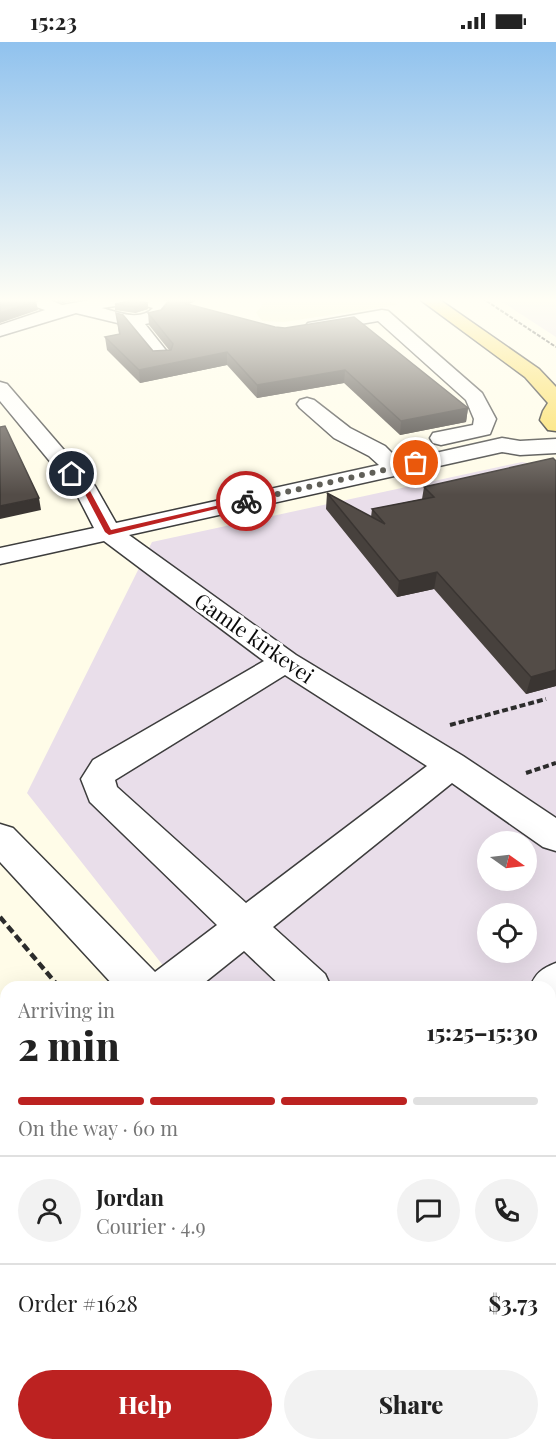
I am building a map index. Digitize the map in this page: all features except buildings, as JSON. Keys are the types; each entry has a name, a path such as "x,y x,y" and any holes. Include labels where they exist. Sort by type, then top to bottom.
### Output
{"main road":[{"path":"519,364 532,373 555,413"}],"street":[{"path":"437,364 475,397 485,419 482,429"},
{"name":"Gamle kirkevei","path":"0,388 87,491 109,532 285,662 451,765 556,837"},
{"path":"307,404 342,433 377,451 398,457"},
{"path":"502,445 508,437 555,413"},
{"path":"482,429 502,445"},
{"path":"424,441 482,429"},
{"path":"0,556 109,532 398,457 502,445 520,448 556,446"},
{"path":"285,662 105,769 98,779 102,793 303,981"},
{"path":"176,981 451,765"},
{"path":"0,838 136,981"}],"path":[{"path":"406,737 546,699"},
{"path":"0,917 54,981"}],"shaded area":[{"path":"522,462 556,468 556,981 175,981 27,793 152,542"}],"way so far":[{"path":"246,501 416,463"}],"route":[{"path":"72,474 87,491 109,532 246,501"}]}
